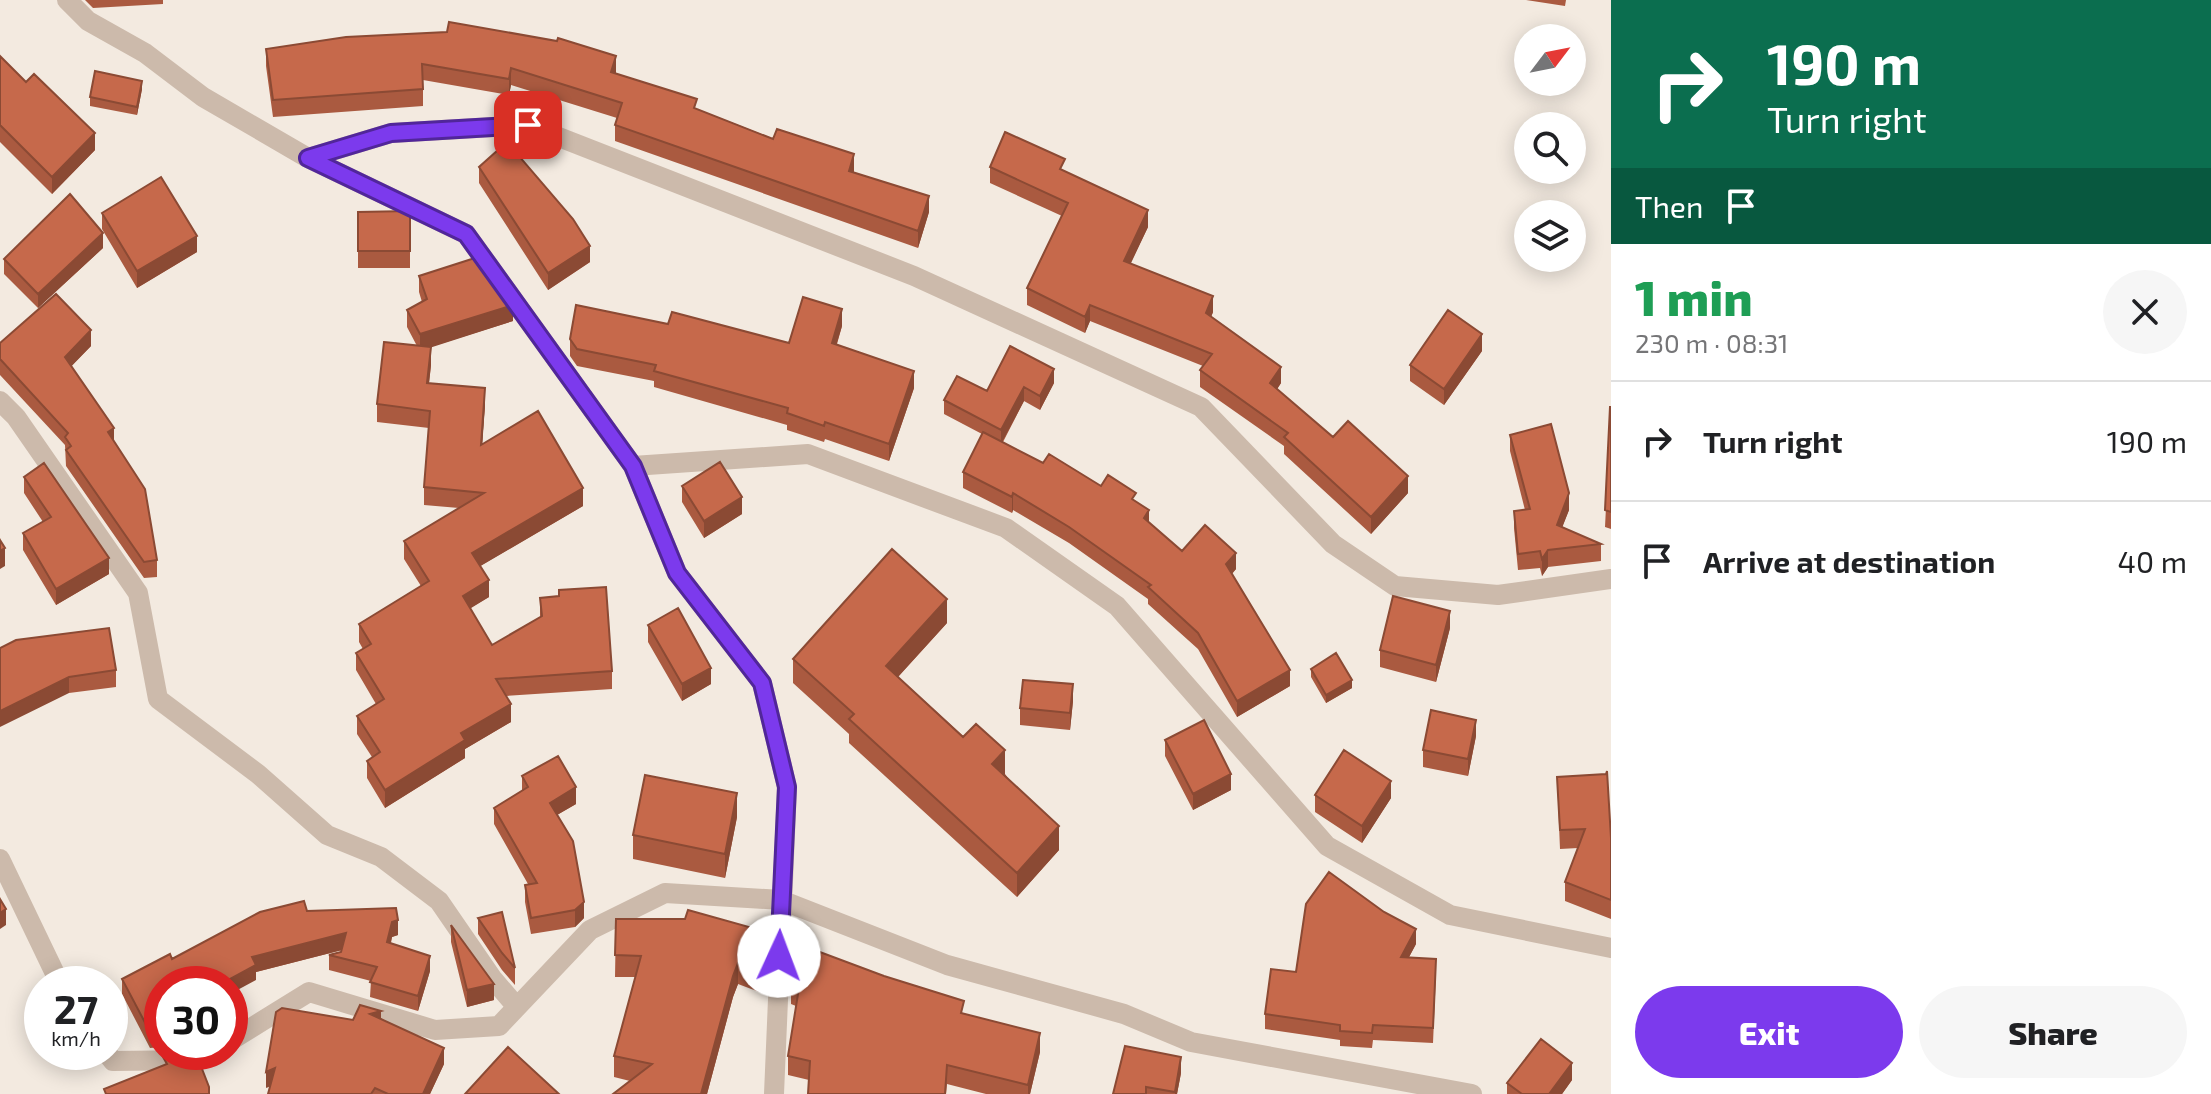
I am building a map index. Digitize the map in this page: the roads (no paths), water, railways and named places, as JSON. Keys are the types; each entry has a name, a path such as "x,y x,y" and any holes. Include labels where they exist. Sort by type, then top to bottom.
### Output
{"street":[{"path":"67,0 88,21 145,53 203,97 308,158 466,234 633,466 677,573 762,683 787,787 774,1094"},
{"path":"308,158 391,133 528,125 914,276 1201,407 1333,544 1395,586 1498,595 1611,579"},
{"path":"0,401 16,417 138,593 158,699 258,774 327,835 381,857 439,901 492,978 516,1006"},
{"path":"633,466 808,454 1006,528 1117,606 1327,846 1450,915 1611,948"},
{"path":"0,859 51,966"},
{"path":"248,1030 309,992 435,1030 499,1026 590,930 665,893 781,900 947,965 1124,1014 1191,1042 1472,1094"}]}
